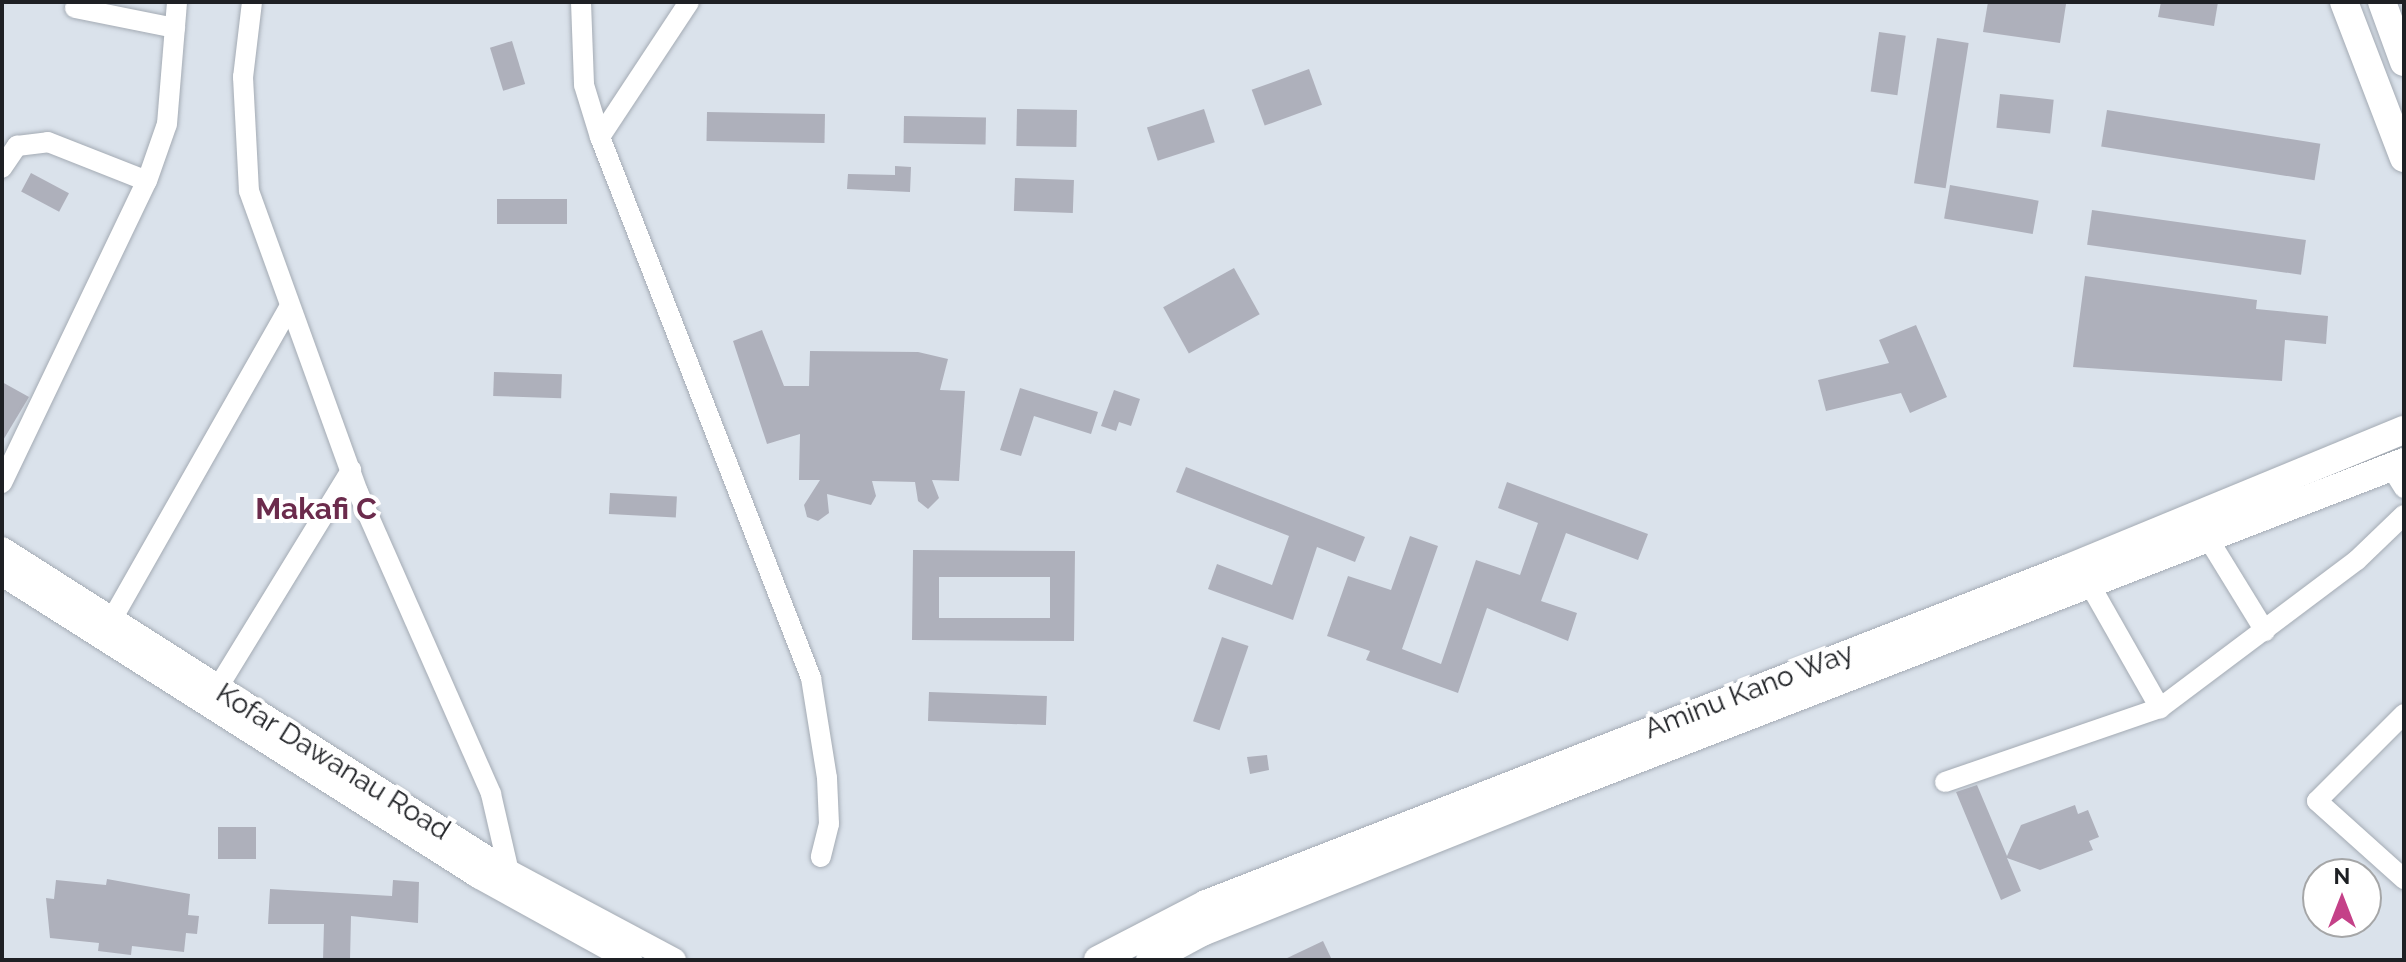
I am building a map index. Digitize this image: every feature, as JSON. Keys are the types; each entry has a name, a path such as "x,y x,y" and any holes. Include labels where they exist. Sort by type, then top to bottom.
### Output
{"main road":[{"path":"2344,2 2404,158"},
{"path":"2382,2 2403,57"},
{"name":"Aminu Kano Way","path":"1150,960 1202,932 1537,785 2404,430"},
{"name":"Aminu Kano Way","path":"1098,960 1206,904 2400,472"}],"street":[{"path":"2,483 147,181 167,124 177,2"},
{"path":"252,2 243,77 243,161 290,306 351,470 491,794 509,872"},
{"path":"581,2 584,85 600,137 811,678 827,778 829,824 821,857"},
{"path":"600,137 689,2"},
{"path":"75,8 175,28"},
{"path":"2366,63 2403,57"},
{"path":"2,168 17,146 48,142 147,181"},
{"path":"111,621 290,306"},
{"path":"217,689 351,470"},
{"path":"1945,782 2160,708 2388,535 2404,515"},
{"path":"2209,540 2265,631"},
{"name":"Kofar Dawanau Road","path":"2,549 217,689 509,872 674,960"},
{"name":"Kofar Dawanau Road","path":"2,574 478,876 630,960"},
{"path":"2090,585 2160,708"},
{"path":"2404,714 2317,801 2404,879"}],"building":[{"path":"1988,2 2066,4 2060,43 1983,32"},
{"path":"2161,2 2218,2 2214,26 2158,17"},
{"path":"1879,32 1906,36 1897,95 1871,91"},
{"path":"1937,38 1969,43 1946,188 1914,183"},
{"path":"512,41 525,84 503,91 490,48"},
{"path":"1309,69 1322,105 1265,126 1252,90"},
{"path":"2000,94 2054,100 2050,133 1996,128"},
{"path":"1017,109 1077,110 1076,147 1016,146"},
{"path":"1204,109 1215,142 1158,161 1147,128"},
{"path":"2107,110 2320,144 2315,180 2101,147"},
{"path":"707,112 825,114 824,143 706,141"},
{"path":"904,116 986,117 986,144 904,143"},
{"path":"895,166 911,167 910,192 847,189 848,174 895,175"},
{"path":"31,173 69,193 59,212 21,192"},
{"path":"1015,178 1074,180 1073,213 1014,211"},
{"path":"1950,185 2039,201 2033,234 1944,218"},
{"path":"497,199 567,199 567,224 497,224"},
{"path":"2092,210 2306,240 2301,275 2087,245"},
{"path":"1234,268 1260,314 1189,354 1163,307"},
{"path":"2085,276 2257,300 2256,309 2328,316 2326,344 2285,340 2282,381 2073,367"},
{"path":"1916,325 1947,397 1910,413 1901,393 1826,411 1818,380 1889,363 1879,340"},
{"path":"762,330 784,386 809,386 810,351 918,352 948,359 940,390 965,391 959,481 932,480 939,498 928,509 918,501 915,482 872,481 876,496 871,505 827,494 829,513 818,521 807,517 804,505 820,480 799,480 800,434 767,444 733,341"},
{"path":"494,372 562,374 561,398 493,396"},
{"path":"2,382 29,397 2,442"},
{"path":"1020,388 1098,412 1091,434 1034,416 1021,456 1000,450"},
{"path":"1114,390 1140,399 1131,426 1119,422 1116,431 1101,426"},
{"path":"1186,467 1365,537 1355,562 1317,547 1293,620 1208,589 1217,564 1272,585 1289,536 1176,492"},
{"path":"1507,482 1648,534 1638,560 1566,533 1541,601 1577,613 1568,641 1487,608 1458,693 1366,660 1370,651 1327,636 1348,576 1391,590 1410,536 1438,546 1402,649 1441,664 1476,560 1520,575 1538,523 1498,508"},
{"path":"610,493 677,497 676,517 609,514"},
{"path":"913,550 1075,551 1074,641 912,640","holes":["939,577 1050,577 1050,618 939,618"]},
{"path":"1222,637 1248,646 1219,730 1193,721"},
{"path":"929,692 1047,696 1046,725 928,721"},
{"path":"1267,755 1269,770 1250,774 1247,757"},
{"path":"1977,785 2007,856 2021,825 2075,805 2078,814 2088,810 2099,837 2089,841 2093,850 2040,870 2007,858 2021,891 2001,900 1956,792"},
{"path":"218,827 256,827 256,859 218,859"},
{"path":"107,879 190,894 188,915 199,916 197,934 186,933 184,952 132,946 131,955 98,951 99,943 50,938 46,898 54,899 56,880 106,885"},
{"path":"393,880 419,882 418,923 351,916 350,960 323,960 324,924 268,924 270,889 392,896"},
{"path":"1323,941 1332,960 1283,960"}],"district":[{"name":"Makafi C","path":"316,509"}]}
